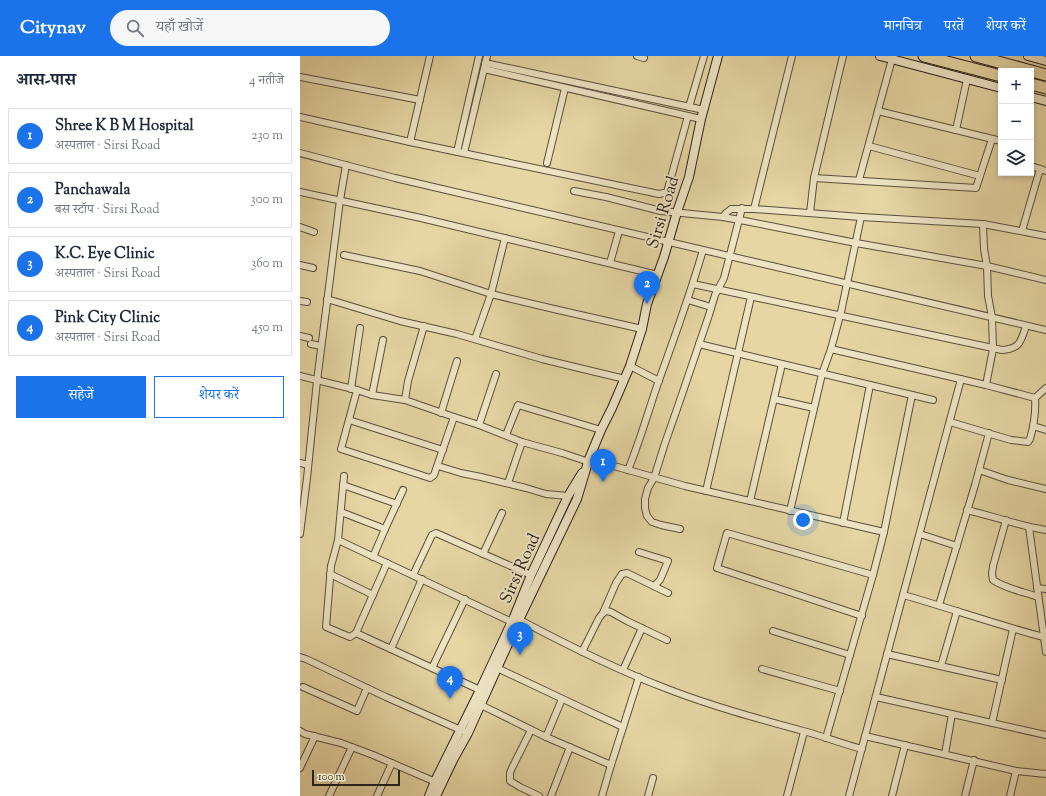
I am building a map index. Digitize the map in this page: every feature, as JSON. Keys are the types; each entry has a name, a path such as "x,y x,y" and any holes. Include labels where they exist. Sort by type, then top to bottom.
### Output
{"highway":[{"path":"924,56 998,75"},
{"path":"976,56 1046,75"},
{"path":"1034,85 1046,88"}],"main road":[{"name":"Sirsi Road","path":"436,796 438,783 460,730 577,499 601,430 630,366 642,329 647,304 658,275 689,177 701,119 718,56"},
{"path":"880,56 998,87"},
{"path":"1028,56 1046,61"},
{"path":"1034,98 1046,101"},
{"name":"Sirsi Road","path":"438,783 468,733 516,622 531,575 568,496 589,461"}],"street":[{"path":"410,142 430,56"},
{"path":"461,153 479,56"},
{"path":"636,56 644,58"},
{"path":"689,107 704,56"},
{"path":"754,209 792,56"},
{"path":"810,213 814,178 843,56"},
{"path":"859,180 892,59"},
{"path":"461,153 486,63"},
{"path":"486,63 704,110"},
{"path":"486,63 565,88 701,119"},
{"path":"300,77 420,100"},
{"path":"956,130 967,79"},
{"path":"546,163 565,88"},
{"path":"878,111 998,140"},
{"path":"300,117 461,153 659,194 667,192 688,116"},
{"path":"814,178 976,188 992,139"},
{"path":"869,146 980,176"},
{"path":"300,153 395,178 1046,330"},
{"path":"300,534 321,346 346,165"},
{"path":"1022,231 1043,170"},
{"path":"574,191 606,197 661,211 740,220 856,243 987,266 1046,280"},
{"path":"300,192 504,238 658,275"},
{"path":"680,529 652,522 647,516 645,508 648,488 654,478 715,295 724,278 742,208"},
{"path":"723,217 731,209 742,208 983,224 1046,236"},
{"path":"790,511 822,374 832,349 840,316 861,217"},
{"path":"983,224 988,296 992,317 993,349 986,385"},
{"path":"300,227 314,232"},
{"path":"610,263 620,231"},
{"path":"475,339 491,294 504,238"},
{"path":"628,470 688,300 703,250"},
{"path":"344,255 420,271 491,294 642,329"},
{"path":"300,265 313,268"},
{"path":"693,284 993,349 1011,350 1022,338 1026,326"},
{"path":"706,491 751,297"},
{"path":"327,299 400,321 475,339 579,368 625,379"},
{"path":"688,300 711,307"},
{"path":"300,301 307,302"},
{"path":"405,400 408,381 424,326"},
{"path":"360,328 354,389 349,420 341,449 430,478 434,475 438,466 454,417"},
{"path":"300,336 321,346"},
{"path":"372,395 383,340"},
{"path":"698,344 933,400"},
{"path":"832,349 1035,398"},
{"path":"441,413 457,361"},
{"path":"750,501 782,364"},
{"path":"630,366 659,381"},
{"path":"479,425 496,374"},
{"path":"300,376 354,389 372,395 405,400 479,425 522,442 589,461 706,491 884,532"},
{"path":"849,796 961,379"},
{"path":"843,523 870,385"},
{"path":"1035,398 1046,388"},
{"path":"826,738 874,576 912,395"},
{"path":"950,422 1011,440 1028,442 1030,439 1036,409 1035,398"},
{"path":"774,399 814,408"},
{"path":"506,435 518,405 601,430"},
{"path":"349,420 443,450"},
{"path":"1033,426 1046,430"},
{"path":"940,605 989,433"},
{"path":"508,483 522,442"},
{"path":"300,463 308,465"},
{"path":"438,466 546,494 568,496"},
{"path":"979,470 1008,480 1046,489"},
{"path":"344,476 338,540 330,574 326,627 350,637 356,633 387,563"},
{"path":"343,485 397,504"},
{"path":"373,557 403,490"},
{"path":"967,510 1029,527 1046,530"},
{"path":"341,512 385,529"},
{"path":"483,554 502,513"},
{"path":"1006,520 993,566 993,580 1038,597"},
{"path":"1029,527 1046,652"},
{"path":"413,575 432,535 436,533 531,575"},
{"path":"862,616 717,568 727,533 874,576"},
{"path":"920,534 956,546"},
{"path":"338,540 582,652 665,688 742,714 862,750"},
{"path":"639,552 668,561 660,580 654,586"},
{"path":"582,652 603,613 616,583 622,574 627,573 668,593"},
{"path":"330,574 373,595"},
{"path":"391,649 422,579"},
{"path":"1037,588 1046,589"},
{"path":"903,595 1044,637"},
{"path":"432,668 465,599"},
{"path":"603,613 606,611 611,612 666,640"},
{"path":"941,666 957,611"},
{"path":"623,670 642,628"},
{"path":"992,723 1013,629"},
{"path":"773,631 850,655"},
{"path":"356,633 480,690"},
{"path":"887,654 1002,680"},
{"path":"300,657 306,658 367,688 468,733"},
{"path":"497,668 623,727"},
{"path":"762,669 840,691"},
{"path":"602,796 639,677"},
{"path":"303,687 357,711 367,688"},
{"path":"876,697 1046,734"},
{"path":"546,737 562,699"},
{"path":"480,705 546,737 611,765"},
{"path":"945,754 952,714"},
{"path":"531,730 512,768 510,773 510,781 539,796"},
{"path":"300,731 352,747 438,783"},
{"path":"787,796 804,732"},
{"path":"300,768 314,736"},
{"path":"865,736 974,760 1016,771 1046,774"},
{"path":"892,796 905,745"},
{"path":"329,796 352,747"},
{"path":"551,796 570,747"},
{"path":"965,796 974,760"},
{"path":"377,796 392,763"},
{"path":"1010,796 1016,771"},
{"path":"648,796 653,778"}],"place":[{"name":"Panchawala","path":"647,304"},
{"name":"Shree K B M Hospital","path":"603,482"},
{"name":"K.C. Eye Clinic","path":"520,655"},
{"name":"Pink City Clinic","path":"450,699"}]}
